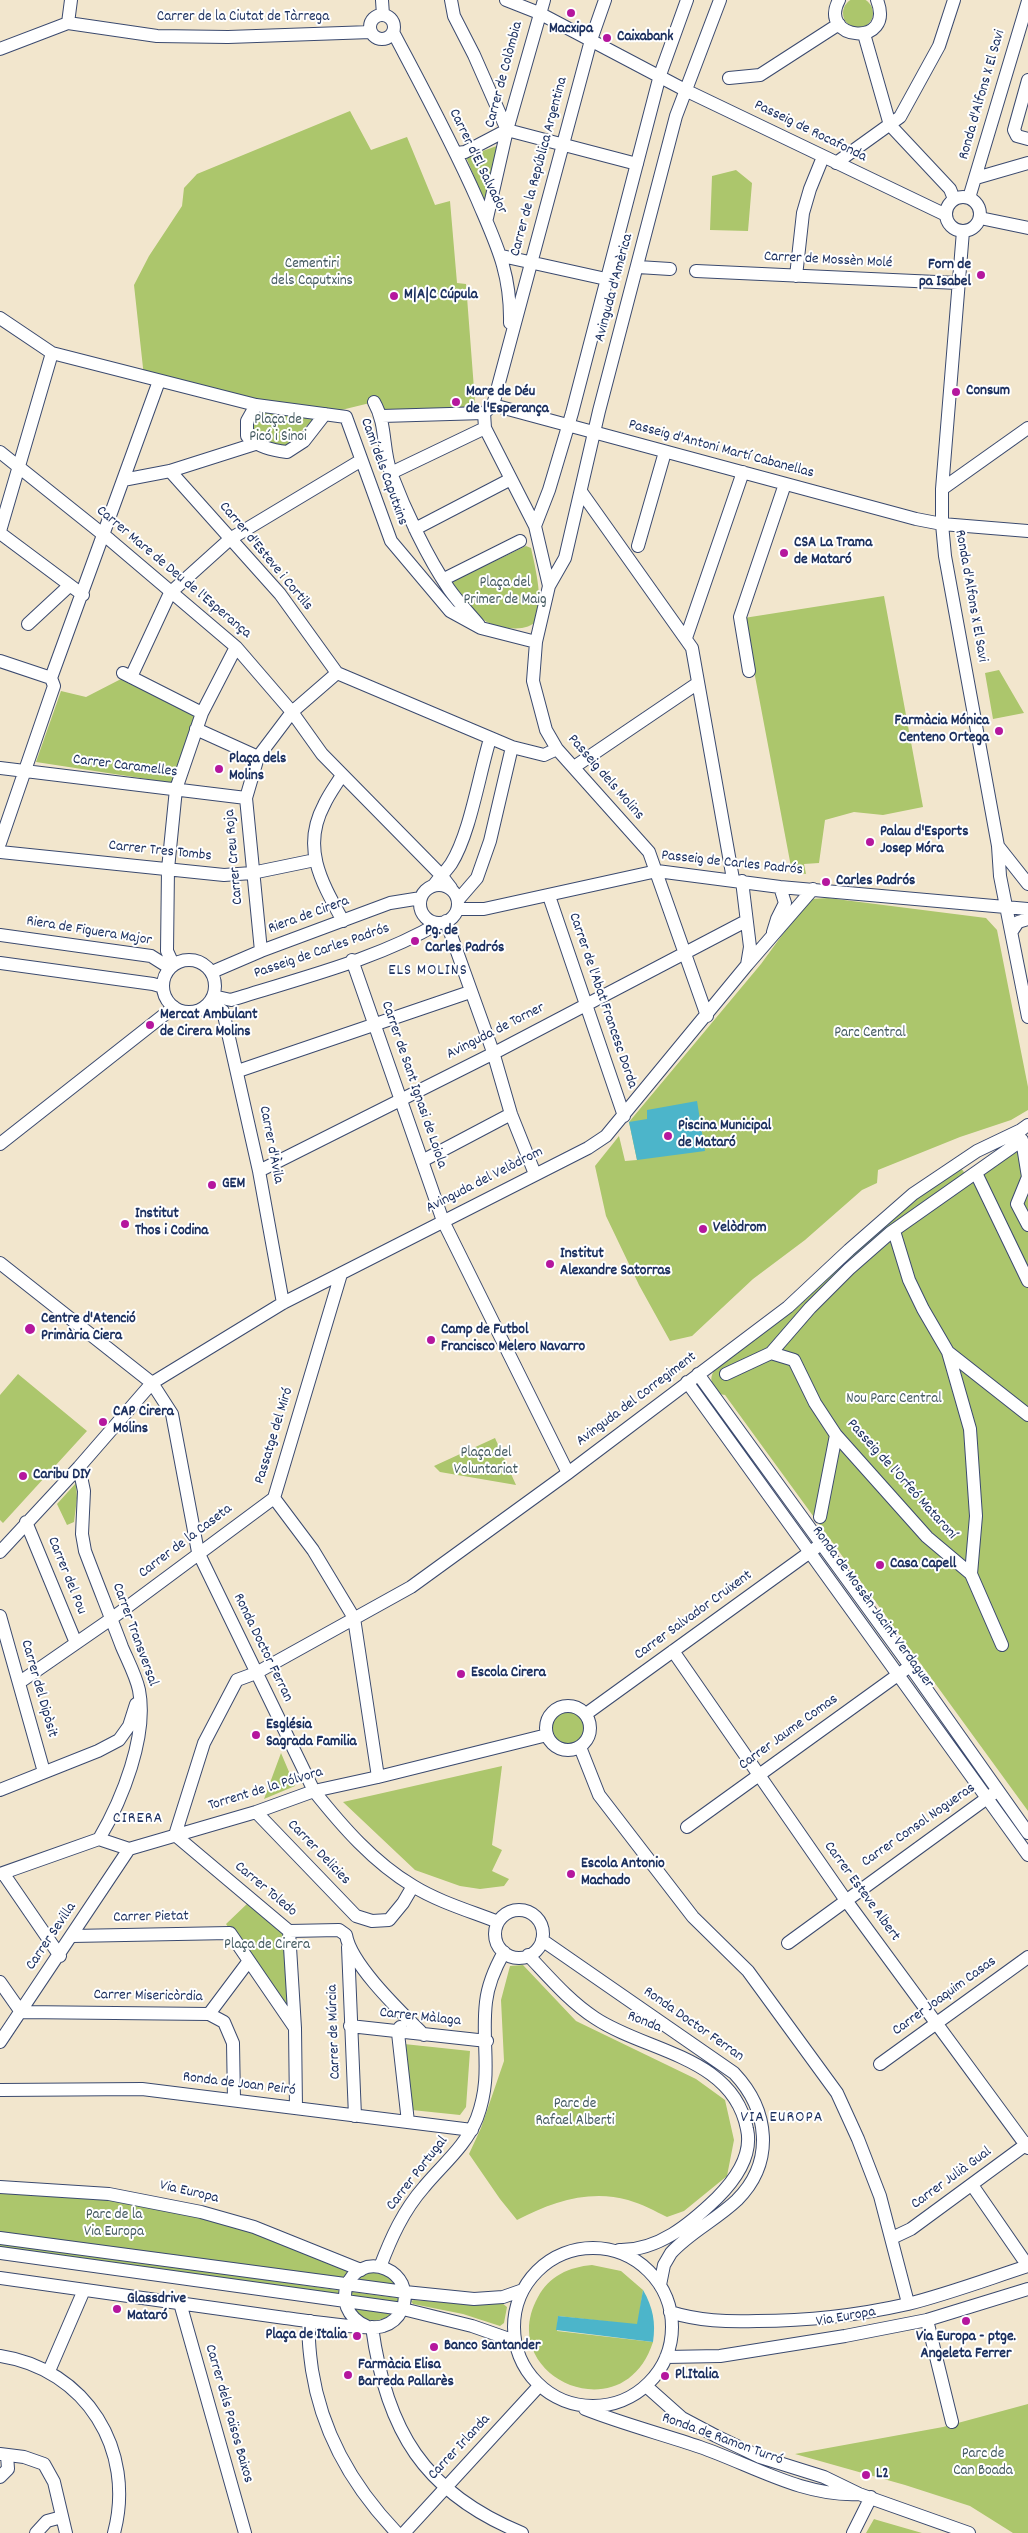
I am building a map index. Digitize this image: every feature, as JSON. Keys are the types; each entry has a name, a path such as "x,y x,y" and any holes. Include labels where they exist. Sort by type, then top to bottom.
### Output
{"street":[{"path":"68,23 72,0"},
{"path":"382,0 383,15"},
{"path":"451,0 454,16 474,55 507,130"},
{"name":"Passeig de Rocafonda","path":"506,0 540,13 660,75 685,90 946,215"},
{"name":"Carrer de Colòmbia","path":"487,218 507,130 544,0"},
{"name":"Carrer de la República Argentina","path":"509,343 590,40 605,0"},
{"name":"Avinguda d'Amèrica","path":"535,526 568,425 660,75 687,0"},
{"name":"Avinguda d'Amèrica","path":"549,586 565,558 582,493 594,431 676,116 720,0"},
{"path":"834,1 836,18 839,24 850,33 864,34 877,24 880,8 877,0"},
{"path":"836,163 900,117 928,70 948,21 954,0"},
{"name":"Ronda d'Alfons X El Savi","path":"969,198 1028,1"},
{"path":"383,15 393,22 393,32 383,39 375,37 372,32 372,20 383,15"},
{"name":"Carrer de la Ciutat de Tàrrega","path":"0,50 68,23 157,36 228,37 372,32"},
{"path":"729,78 760,74 839,24"},
{"name":"Carrer d'El Salvador","path":"393,32 457,153 502,256 511,294 509,343"},
{"path":"864,34 890,125 950,189 954,199"},
{"path":"1028,80 1014,130 1017,136 1028,139"},
{"path":"457,153 465,152 507,130 637,164"},
{"path":"796,276 803,213 823,157"},
{"path":"976,178 1028,163"},
{"path":"954,199 969,198 978,206 980,218"},
{"path":"954,199 947,209 946,215 952,226 963,231 970,229 980,218"},
{"path":"980,218 1028,228"},
{"name":"Ronda d'Alfons X El Savi","path":"963,231 942,489 942,524 945,556 998,846 1000,876 1028,1017"},
{"path":"502,256 606,279"},
{"path":"638,267 670,269"},
{"name":"Carrer de Mossèn Molé","path":"696,271 958,283"},
{"name":"Camí dels Caputxins","path":"0,318 52,353 256,405 346,417 360,461 391,542 450,611 481,628 536,642"},
{"path":"509,343 488,409 485,428 535,526 549,586 536,642"},
{"path":"52,353 0,532 83,595"},
{"path":"0,843 23,771 54,686 51,678 83,595 159,381"},
{"path":"374,402 382,416 387,461 415,530 448,588 481,628"},
{"path":"256,405 247,421 246,436 254,444 270,450 286,452 304,441 325,414"},
{"name":"Passeig d'Antoni Martí Cabanellas","path":"382,416 488,409 594,431 665,452 916,519 942,524 1028,531"},
{"path":"391,473 485,428"},
{"path":"942,489 1028,428"},
{"path":"123,480 170,471 254,444"},
{"name":"Carrer Mare de Deu de l'Esperança","path":"0,452 103,535 236,647 292,712 322,754 438,880"},
{"path":"638,546 665,452"},
{"path":"202,713 127,675 170,593 230,539 360,461"},
{"name":"Carrer d'Esteve i Cortils","path":"170,471 280,594 337,673"},
{"path":"686,638 743,472"},
{"path":"415,530 511,479"},
{"path":"749,671 740,618 785,484"},
{"path":"582,493 692,648 746,920 750,947 747,965"},
{"path":"444,579 520,541"},
{"path":"28,624 69,586"},
{"name":"Passeig dels Molins","path":"536,642 533,681 546,730 557,749 649,852 657,871 683,953 707,1016"},
{"path":"172,966 167,950 168,869 176,789 202,713 236,647"},
{"path":"0,661 51,678"},
{"path":"337,673 490,739 544,755 557,749"},
{"name":"Carrer Creu Roja","path":"261,951 246,798 258,756 292,712 337,673"},
{"path":"574,767 698,684"},
{"path":"196,729 258,756"},
{"path":"518,748 537,745 546,730"},
{"path":"490,739 473,804 458,851 451,864 420,898 421,911 427,919 443,922 452,918 458,904 477,878 490,842 518,748"},
{"name":"Carrer Caramelles","path":"0,768 246,798"},
{"path":"342,775 323,806 314,832 315,860 319,877 344,921"},
{"path":"998,846 1028,884"},
{"name":"Carrer Tres Tombs","path":"0,852 224,875 252,874 315,860"},
{"name":"Passeig de Carles Padrós","path":"458,904 484,909 657,871 780,886 1028,909"},
{"path":"438,880 451,888 458,904"},
{"name":"Avinguda del Velòdrom","path":"772,937 777,919 785,903 780,886"},
{"name":"Avinguda del Velòdrom","path":"0,1552 79,1467 152,1383 283,1303 600,1140 624,1116 747,965 813,889"},
{"name":"Carrer de l'Abat Francesc Dorda","path":"549,896 624,1116"},
{"name":"Riera de Cirera","path":"212,972 261,951 390,903 420,898"},
{"path":"1012,931 1018,922 1028,919"},
{"name":"Avinguda de Torner","path":"259,1171 746,920"},
{"path":"443,922 493,1052 511,1114 535,1174"},
{"name":"Passeig de Carles Padrós","path":"211,1000 230,1000 352,960 419,934 443,922"},
{"name":"Riera de Figuera Major","path":"0,935 151,956 172,966"},
{"path":"1015,947 1023,957 1028,970"},
{"path":"190,959 199,961 212,972 216,984 211,1000 203,1008 189,1012 174,1008 166,999 163,987 164,978 172,966 190,959"},
{"name":"Carrer de Sant Ignasi de Loiola","path":"352,960 443,1220 568,1473"},
{"path":"0,963 163,987"},
{"path":"238,1071 375,1026 470,992"},
{"name":"Carrer d'Àvila","path":"211,1000 224,1011 259,1171 283,1303"},
{"path":"0,1144 174,1008"},
{"path":"422,1161 511,1114"},
{"name":"Avinguda del Corregiment","path":"176,1835 204,1743 237,1680 256,1673 412,1586 568,1473 788,1307 913,1194 977,1151 1026,1129"},
{"path":"726,1374 771,1353 810,1308 849,1269 894,1231 1022,1140 1028,1177 1017,1204 1028,1225"},
{"path":"976,1174 1028,1281"},
{"path":"894,1231 910,1280 923,1309 948,1352 970,1429 976,1516 971,1574 1002,1645"},
{"name":"Ronda Doctor Ferran","path":"0,1263 152,1383 172,1414 198,1552 314,1790 337,1821 361,1845 413,1886 451,1905 498,1922"},
{"name":"Passatge del Miró","path":"340,1274 274,1498 313,1550 354,1618"},
{"path":"948,1352 1028,1415"},
{"name":"Passeig de l'Orfeó Mataroní","path":"771,1353 794,1360 815,1403 836,1435 927,1537 971,1574"},
{"name":"Ronda de Mossèn Jacint Verdaguer","path":"698,1374 900,1674 1028,1855"},
{"name":"Ronda de Mossèn Jacint Verdaguer","path":"687,1382 910,1666 1028,1833"},
{"path":"820,1517 836,1435"},
{"name":"Carrer Transversal","path":"79,1467 84,1491 82,1534 85,1551 139,1690 141,1714 132,1760 113,1815 98,1839"},
{"name":"Carrer de la Caseta","path":"20,1682 112,1619 198,1552 274,1498"},
{"name":"Carrer del Pou","path":"26,1522 76,1643"},
{"name":"Carrer Salvador Cruixent","path":"586,1714 816,1548"},
{"name":"Carrer del Dipòsit","path":"0,1616 44,1772"},
{"path":"354,1618 378,1777"},
{"name":"Carrer Esteve Albert","path":"673,1651 845,1899 1027,2145"},
{"name":"Carrer Jaume Comas","path":"687,1827 910,1666"},
{"path":"0,1790 98,1751 119,1740 129,1726 139,1690"},
{"path":"573,1706 586,1714 590,1728 585,1742 580,1747 567,1750 554,1746 547,1735 548,1719 558,1708 573,1706"},
{"name":"Torrent de la Pólvora","path":"129,1849 256,1812 314,1790 378,1777 547,1735"},
{"path":"580,1747 599,1795 693,1917 748,1971 837,2093 858,2139 892,2238 908,2304"},
{"name":"Carrer Consol Nogueras","path":"788,1943 845,1899 998,1790"},
{"name":"Carrer Delicies","path":"256,1812 356,1916 372,1921 389,1920 403,1904 413,1886"},
{"name":"Carrer Toledo","path":"176,1835 289,1932 339,1930 347,1941"},
{"path":"60,1956 1,1874 98,1839 129,1849"},
{"name":"Carrer Sevilla","path":"0,2042 60,1956 129,1849"},
{"path":"525,1910 539,1920 542,1928 542,1940 537,1949 528,1956 518,1958 504,1952 498,1944 495,1935 498,1922 509,1912 525,1910"},
{"path":"289,1932 295,2028 296,2108"},
{"name":"Carrer Pietat","path":"72,1936 230,1933 248,1962"},
{"name":"Ronda Doctor Ferran","path":"542,1940 734,2073 750,2091 759,2110 763,2146 756,2174 735,2201 671,2253 664,2265 660,2285"},
{"path":"347,1941 404,2015 424,2035"},
{"name":"Carrer de Múrcia","path":"347,1941 355,2116"},
{"path":"472,2130 484,2096 487,2076 487,1991 494,1970 504,1952"},
{"name":"Ronda","path":"528,1956 575,2003 595,2018 624,2033 665,2049 722,2081 740,2104 745,2117 748,2145 745,2159 732,2183 699,2213 664,2239 630,2251 613,2250"},
{"name":"Carrer Joaquim Casas","path":"880,2064 1028,1956"},
{"path":"209,2014 248,1962 295,2028"},
{"path":"0,1982 21,2012"},
{"name":"Carrer Misericòrdia","path":"21,2012 209,2014 224,2022 233,2042 234,2100"},
{"path":"404,2015 398,2033 408,2122"},
{"name":"Carrer Màlaga","path":"350,2026 398,2033 486,2041"},
{"name":"Ronda de Joan Peiró","path":"0,2090 142,2089 472,2130"},
{"name":"Carrer Portugal","path":"380,2267 394,2232 406,2210 472,2130"},
{"name":"Carrer Julià Gual","path":"892,2238 911,2229 1027,2145"},
{"path":"972,2185 1028,2266"},
{"name":"Via Europa","path":"0,2187 75,2190 132,2197 201,2212 254,2227 314,2249 361,2270"},
{"path":"0,2238 347,2285 474,2299 503,2297 523,2290"},
{"path":"590,2248 613,2250 640,2263 660,2285 670,2312 672,2326 666,2357 658,2373 646,2386 628,2398 608,2405 576,2405 556,2398 539,2386 526,2370 515,2341 514,2315 523,2290 537,2271 561,2254 590,2248"},
{"path":"0,2253 403,2309 472,2326 515,2341"},
{"name":"Via Europa","path":"670,2312 723,2322 780,2321 844,2315 908,2304 1028,2266"},
{"path":"0,2278 310,2321 369,2327 391,2323 403,2309 405,2292 402,2282 395,2274 380,2267 361,2270 352,2277 347,2285 345,2302 353,2319 369,2327"},
{"name":"Via Europa","path":"666,2357 720,2356 927,2320 1028,2289"},
{"path":"49,2371 84,2290"},
{"name":"Carrer dels Països Baixos","path":"180,2303 245,2533"},
{"path":"927,2320 952,2422"},
{"path":"310,2321 308,2334 313,2377 319,2403 332,2440 361,2492 397,2533"},
{"path":"369,2327 382,2382 398,2424 430,2473 463,2504 491,2521 522,2533"},
{"path":"0,2356 49,2371 63,2381 89,2406 100,2422 113,2450 120,2482 120,2500 114,2533"},
{"name":"Carrer Irlanda","path":"404,2533 539,2386"},
{"name":"Ronda de Ramon Turró","path":"646,2386 682,2418 716,2436 760,2456 824,2477 865,2496 969,2533"},
{"name":"Ronda de Ramon Turró","path":"576,2405 617,2422 701,2448 755,2471 839,2495 865,2496"},
{"path":"0,2477 8,2469 3,2454 36,2460 44,2464 50,2472 66,2533"},
{"path":"853,2533 865,2496"},
{"path":"36,2533 47,2521 62,2517"}],"green space":[{"path":"858,-2 869,2 873,13 869,24 858,28 847,24 843,13 847,2"},
{"name":"Cementiri dels Caputxins","path":"350,111 371,150 407,137 435,205 450,201 457,283 466,284 475,402 484,413 382,416 374,402 325,414 144,377 134,285 149,256 182,206 184,188 197,174"},
{"path":"505,143 487,207 466,157"},
{"path":"736,170 752,183 748,231 710,230 712,176"},
{"name":"Plaça de Picó i Sinoi","path":"260,409 315,418 284,447 276,447 253,436 251,424"},
{"name":"Plaça del Primer de Maig","path":"526,546 531,548 538,584 539,604 536,620 526,627 519,628 503,627 489,623 465,602 451,582"},
{"path":"884,596 923,807 883,815 854,812 825,820 819,863 804,864 806,874 792,872 744,618"},
{"path":"999,670 1024,713 993,719 985,673"},
{"path":"121,679 198,717 173,783 36,762 61,691 86,697"},
{"name":"Parc Central","path":"828,898 986,918 997,930 1028,1087 1028,1110 1011,1120 960,1137 878,1170 877,1183 862,1190 805,1240 753,1279 692,1336 670,1341 639,1285 606,1216 595,1166 619,1136 625,1161 637,1160 629,1122 761,964 804,905 811,899"},
{"name":"Nou Parc Central","path":"1028,1139 1028,1811 725,1395 719,1394 711,1379 715,1369 800,1305 836,1269 917,1198 961,1168 966,1175 993,1158 1004,1144"},
{"name":"Caribu DIY","path":"18,1374 87,1431 3,1523 0,1520 0,1395"},
{"name":"Plaça del Voluntariat","path":"495,1438 516,1485 440,1472 434,1466"},
{"path":"76,1483 77,1498 74,1522 67,1525 57,1504"},
{"path":"567,1711 574,1712 579,1716 583,1721 583,1735 579,1740 574,1744 567,1745 560,1744 555,1740 551,1735 550,1728 551,1721 555,1716 560,1712"},
{"path":"281,1753 295,1786 264,1799"},
{"path":"502,1766 492,1845 502,1850 492,1871 509,1879 504,1886 480,1889 460,1886 415,1870 343,1802"},
{"name":"Plaça de Cirera","path":"249,1902 287,1938 289,2012 226,1924"},
{"name":"Parc de Rafael Alberti","path":"523,1965 576,2021 696,2079 725,2100 734,2140 727,2176 684,2211 667,2217 628,2200 599,2196 571,2199 557,2203 517,2220 469,2154 481,2128 504,2061 501,2000 510,1966"},
{"path":"404,2044 470,2051 466,2107 460,2115 412,2110"},
{"name":"Parc de la Via Europa","path":"0,2193 116,2200 179,2212 237,2227 349,2270 342,2279 0,2233"},
{"path":"0,2243 338,2290 340,2292 338,2294 0,2247"},
{"path":"592,2265 621,2271 643,2290 638,2325 558,2316 557,2331 653,2342 638,2370 616,2385 592,2389 568,2384 547,2370 533,2350 529,2325 538,2297 548,2283 568,2270"},
{"path":"372,2272 387,2276 397,2285 358,2280 363,2275"},
{"path":"351,2293 398,2298 400,2300 397,2303 352,2296"},
{"path":"411,2301 465,2304 502,2303 507,2307 504,2323 500,2326 463,2314 413,2304"},
{"path":"354,2307 393,2313 383,2319 372,2320 362,2317"},
{"name":"Parc de Can Boada","path":"1028,2404 1028,2533 1013,2533 970,2506 905,2485 795,2454 943,2427"},
{"path":"874,2519 877,2520 922,2533 866,2533"}],"water":[{"name":"Piscina Municipal de Mataró","path":"697,1101 705,1151 637,1160 629,1122 647,1119 647,1110"},
{"path":"643,2290 653,2315 653,2342 556,2330 558,2316 637,2324"}],"place":[{"name":"Macxipa","path":"571,13"},
{"name":"Caixabank","path":"607,38"},
{"name":"Forn de pa Isabel","path":"981,275"},
{"name":"M|A|C Cúpula","path":"394,296"},
{"name":"Consum","path":"956,392"},
{"name":"Mare de Déu de l'Esperança","path":"456,402"},
{"name":"CSA La Trama de Mataró","path":"784,553"},
{"name":"Farmàcia Mónica Centeno Ortega","path":"999,731"},
{"name":"Plaça dels Molins","path":"219,769"},
{"name":"Palau d'Esports Josep Móra","path":"870,842"},
{"name":"Carles Padrós","path":"826,882"},
{"name":"Pg. de Carles Padrós","path":"415,941"},
{"name":"Mercat Ambulant de Cirera Molins","path":"150,1025"},
{"name":"Piscina Municipal de Mataró","path":"668,1136"},
{"name":"GEM","path":"212,1185"},
{"name":"Institut Thos i Codina","path":"125,1224"},
{"name":"Velòdrom","path":"703,1229"},
{"name":"Institut Alexandre Satorras","path":"550,1264"},
{"name":"Centre d'Atenció Primària Ciera","path":"30,1329"},
{"name":"Camp de Futbol Francisco Melero Navarro","path":"431,1340"},
{"name":"CAP Cirera Molins","path":"103,1422"},
{"name":"Caribu DIY","path":"23,1476"},
{"name":"Casa Capell","path":"880,1565"},
{"name":"Escola Cirera","path":"461,1674"},
{"name":"Església Sagrada Familia","path":"256,1735"},
{"name":"Escola Antonio Machado","path":"571,1874"},
{"name":"Glassdrive Mataró","path":"117,2309"},
{"name":"Via Europa - ptge. Angeleta Ferrer","path":"966,2321"},
{"name":"Plaça de Italia","path":"357,2336"},
{"name":"Banco Santander","path":"434,2347"},
{"name":"Farmàcia Elisa Barreda Pallarès","path":"348,2375"},
{"name":"Pl.Italia","path":"665,2376"},
{"name":"L2","path":"866,2475"}],"district":[{"name":"ELS MOLINS","path":"428,972"},
{"name":"CIRERA","path":"138,1820"},
{"name":"VIA EUROPA","path":"782,2119"}]}
